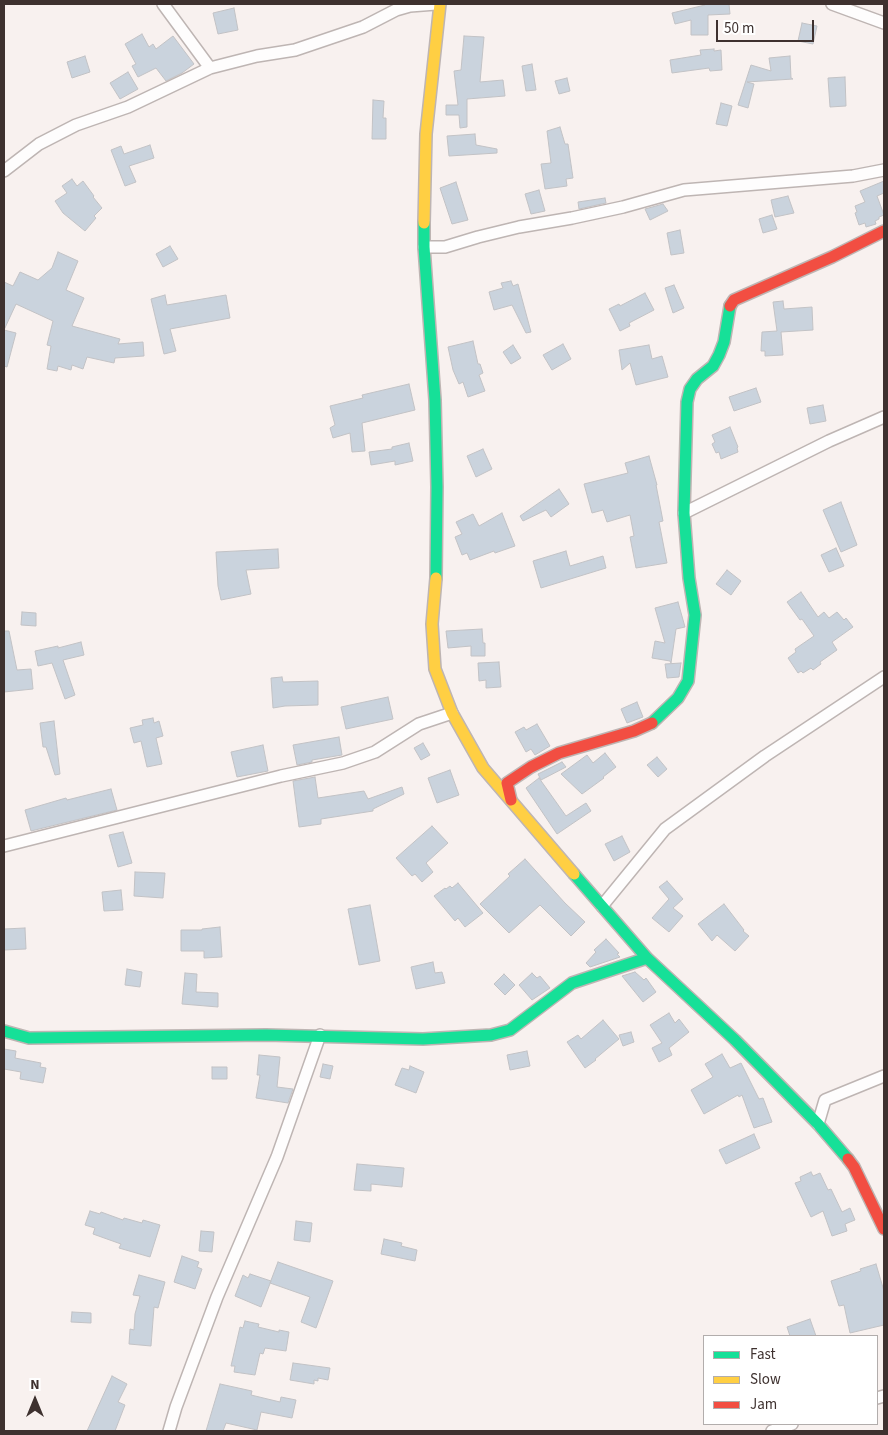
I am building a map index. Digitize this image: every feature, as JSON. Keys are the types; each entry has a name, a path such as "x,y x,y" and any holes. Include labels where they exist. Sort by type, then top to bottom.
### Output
{"street":[{"path":"163,4 210,68"},
{"path":"4,171 39,144 76,125 128,107 210,68 257,56 295,50 363,27 396,10 410,6 436,4"},
{"path":"440,4 426,134 424,247 435,400 437,487 436,578 432,624 434,669 452,714 482,768 647,958 735,1040 818,1124 854,1167 884,1229"},
{"path":"832,4 884,23"},
{"path":"424,247 445,247 519,227 623,207 684,190 853,176 884,170"},
{"path":"512,804 507,783 531,766 559,754 634,731 652,722 678,698 688,681 695,615 689,578 684,513 687,402 690,390 697,379 712,366 719,355 724,342 728,308 734,300 832,257 884,231"},
{"path":"684,513 829,441 884,417"},
{"path":"602,906 665,830 766,756 884,677"},
{"path":"4,846 281,776 343,763 375,752 419,724 452,714"},
{"path":"4,1031 29,1038 320,1035 423,1039 491,1035 510,1030 572,983 647,958"},
{"path":"169,1431 176,1407 218,1297 277,1157 320,1035"},
{"path":"818,1124 825,1100 884,1076"},
{"path":"772,1431 789,1425"}],"building":[{"path":"705,4 729,4 730,14 708,15 708,35 691,35 691,20 675,24 672,13"},
{"path":"234,8 238,30 218,34 213,13"},
{"path":"802,23 817,26 813,44 798,41"},
{"path":"142,34 149,47 153,44 156,49 173,36 194,64 166,81 156,68 138,77 132,66 136,64 125,44"},
{"path":"464,36 484,37 480,82 503,80 505,96 467,99 467,127 460,128 459,115 446,115 446,105 458,105 454,71 461,70"},
{"path":"714,49 714,51 721,50 722,70 710,71 709,68 672,73 670,60 701,55 700,50"},
{"path":"85,56 90,72 72,78 67,62"},
{"path":"790,56 791,78 793,79 747,82 754,84 748,108 738,105 751,65 771,71 769,58"},
{"path":"532,64 536,90 526,91 522,66"},
{"path":"128,72 138,89 120,99 110,83"},
{"path":"845,77 846,106 830,107 828,78"},
{"path":"567,78 570,91 559,94 555,81"},
{"path":"373,100 384,101 383,118 386,118 386,139 372,139"},
{"path":"721,103 732,106 727,126 716,124"},
{"path":"560,127 565,144 568,144 573,178 566,179 567,186 545,189 541,164 551,163 547,131"},
{"path":"475,134 476,145 497,149 497,153 449,156 447,136"},
{"path":"150,145 154,158 129,166 136,182 125,186 111,150 121,146 124,154"},
{"path":"72,179 77,186 83,181 102,208 94,216 96,218 85,231 63,213 55,201 67,193 62,186"},
{"path":"884,181 884,193 877,196 884,215 875,221 876,224 866,227 865,223 859,225 855,206 865,202 860,191"},
{"path":"456,182 468,220 452,224 440,188"},
{"path":"539,190 545,211 531,214 525,194"},
{"path":"788,196 794,213 775,217 771,200"},
{"path":"605,198 606,203 579,209 578,202"},
{"path":"663,204 668,211 650,220 645,209"},
{"path":"772,215 777,229 763,233 759,219"},
{"path":"680,230 684,253 671,255 667,233"},
{"path":"170,246 178,259 163,267 156,254"},
{"path":"58,252 78,261 66,290 84,298 72,326 120,339 118,344 143,342 144,356 115,358 114,363 87,357 83,369 72,365 71,370 58,366 57,371 47,369 51,346 47,345 53,321 16,304 4,330 4,282 13,286 20,272 38,280 52,268"},
{"path":"511,281 513,286 518,284 531,332 526,333 512,305 494,310 489,292 503,288 501,283"},
{"path":"674,285 684,308 673,313 665,288"},
{"path":"645,293 654,310 629,323 630,326 620,331 609,309 619,304 620,306"},
{"path":"165,295 167,305 226,295 230,318 170,329 176,351 164,354 151,299"},
{"path":"783,301 784,309 812,307 813,330 781,332 783,355 765,356 765,351 761,351 762,332 777,331 773,302"},
{"path":"4,330 16,333 7,367 4,366"},
{"path":"473,341 478,364 480,364 483,373 479,375 485,391 468,397 463,382 459,384 453,370 448,347"},
{"path":"563,344 571,359 552,370 543,355"},
{"path":"513,345 521,358 511,364 503,352"},
{"path":"649,345 652,359 662,356 668,377 636,385 630,363 622,370 619,350"},
{"path":"409,384 415,410 362,423 365,451 352,452 350,433 333,438 330,428 335,425 330,406 363,398 362,395"},
{"path":"756,388 761,402 734,411 729,397"},
{"path":"823,405 826,421 810,424 807,408"},
{"path":"730,427 738,447 738,452 721,459 719,452 716,453 712,444 715,442 712,435"},
{"path":"409,443 413,461 395,465 395,461 371,465 369,452 392,449 392,447"},
{"path":"483,449 492,469 476,477 467,456"},
{"path":"649,456 657,485 663,521 659,522 667,563 636,568 630,537 634,536 630,515 607,522 603,510 592,513 584,484 628,473 625,463"},
{"path":"559,489 569,504 551,517 546,510 523,521 520,516"},
{"path":"841,502 857,545 841,552 823,510"},
{"path":"502,513 515,546 470,560 467,553 462,555 455,537 462,534 456,522 473,514 479,526"},
{"path":"836,548 844,566 829,572 821,555"},
{"path":"278,549 279,568 246,570 251,594 221,600 218,586 216,552"},
{"path":"566,551 570,566 603,556 606,568 541,588 533,561"},
{"path":"727,570 741,581 731,595 716,584"},
{"path":"801,592 818,617 824,612 829,618 837,612 844,620 846,618 853,627 832,642 837,650 820,662 821,664 813,670 811,668 803,673 801,671 798,673 788,658 796,652 795,649 814,636 787,602"},
{"path":"678,602 685,627 676,629 671,663 670,661 652,658 655,641 665,643 655,608"},
{"path":"22,612 36,613 36,626 21,625"},
{"path":"482,629 485,656 471,656 471,646 448,648 446,631"},
{"path":"4,631 9,631 17,670 31,669 33,689 4,692"},
{"path":"81,642 84,655 63,660 75,695 65,699 52,663 38,666 35,651"},
{"path":"499,662 501,687 486,688 486,680 479,681 478,663"},
{"path":"681,663 679,677 667,678 665,664"},
{"path":"282,677 283,682 318,681 318,705 273,708 271,678"},
{"path":"388,697 393,719 346,729 341,707"},
{"path":"637,702 643,717 627,723 621,709"},
{"path":"153,718 154,723 159,721 163,736 156,738 162,764 147,767 141,741 134,743 130,728 143,725 142,720"},
{"path":"54,721 60,774 55,775 46,747 43,747 40,723"},
{"path":"537,724 550,746 535,755 531,749 526,752 515,732 524,727 526,730"},
{"path":"339,737 342,755 312,760 312,762 297,765 293,745"},
{"path":"423,743 430,755 421,760 414,748"},
{"path":"263,745 268,771 237,777 231,752"},
{"path":"605,753 616,767 582,794 561,774 587,755 593,763"},
{"path":"657,757 667,769 658,777 647,765"},
{"path":"562,762 566,767 541,780 538,774"},
{"path":"450,770 459,795 437,803 428,778"},
{"path":"315,777 318,798 364,791 368,799 402,787 404,794 373,809 373,811 321,819 321,824 299,827 293,781"},
{"path":"539,778 566,816 586,803 591,811 557,834 526,788"},
{"path":"111,789 117,810 31,831 25,810 66,798 67,800"},
{"path":"432,826 448,843 426,863 433,872 422,882 415,874 412,876 396,858"},
{"path":"123,832 132,863 118,867 109,835"},
{"path":"622,836 630,852 614,861 605,844"},
{"path":"525,859 585,922 571,936 540,905 509,933 480,904"},
{"path":"135,872 165,873 163,898 134,896"},
{"path":"667,881 683,899 673,908 683,916 669,932 652,918 669,899 659,887"},
{"path":"458,883 483,913 465,927 458,918 455,921 434,896 445,888 450,886 452,888"},
{"path":"121,890 123,910 104,911 102,892"},
{"path":"724,904 743,931 749,936 735,951 717,935 712,941 698,924"},
{"path":"370,905 380,961 359,965 348,909"},
{"path":"220,927 222,957 204,958 204,951 181,951 181,930 202,930"},
{"path":"25,928 26,949 4,950 4,929"},
{"path":"606,939 619,953 617,954 620,957 590,967 586,963 596,952 594,950"},
{"path":"433,962 435,973 442,972 445,983 416,989 411,967"},
{"path":"127,969 142,972 140,987 125,985"},
{"path":"635,972 644,980 646,978 656,992 643,1002 622,976"},
{"path":"185,973 197,974 196,992 218,993 218,1007 182,1004"},
{"path":"532,973 537,978 540,976 550,988 532,1000 519,985"},
{"path":"504,974 515,985 505,995 494,984"},
{"path":"669,1013 675,1023 679,1019 689,1032 669,1048 672,1055 659,1062 652,1048 662,1043 650,1025"},
{"path":"603,1020 619,1039 585,1068 567,1042 578,1035 581,1039"},
{"path":"631,1032 634,1042 623,1046 619,1035"},
{"path":"4,1049 16,1051 15,1058 41,1063 40,1067 46,1068 43,1083 20,1079 21,1072 4,1069"},
{"path":"527,1051 530,1066 510,1070 507,1055"},
{"path":"722,1054 730,1068 741,1063 759,1099 763,1098 772,1122 754,1128 742,1095 739,1097 738,1095 704,1114 691,1090 713,1077 705,1064"},
{"path":"259,1055 280,1057 277,1087 293,1089 288,1103 256,1098 260,1075 257,1075"},
{"path":"323,1064 333,1066 330,1079 320,1077"},
{"path":"410,1066 424,1072 416,1093 395,1085 402,1068 409,1070"},
{"path":"212,1067 227,1067 227,1079 212,1079"},
{"path":"754,1134 760,1148 726,1164 719,1150"},
{"path":"357,1164 404,1168 402,1187 371,1184 371,1191 354,1190"},
{"path":"811,1172 813,1176 820,1173 828,1190 831,1189 842,1212 850,1208 855,1220 845,1224 847,1231 832,1236 823,1211 811,1217 795,1183 801,1181 800,1177"},
{"path":"90,1211 100,1214 101,1212 123,1220 124,1218 142,1223 143,1220 160,1225 150,1257 119,1248 121,1244 93,1234 95,1228 85,1225"},
{"path":"296,1221 312,1223 310,1242 294,1240"},
{"path":"201,1231 214,1232 212,1252 199,1251"},
{"path":"384,1239 402,1243 401,1246 417,1250 415,1261 381,1254"},
{"path":"182,1256 199,1262 197,1267 202,1269 195,1289 174,1282"},
{"path":"278,1262 333,1281 316,1328 301,1322 310,1297 270,1283"},
{"path":"876,1264 884,1291 884,1325 850,1333 844,1305 839,1306 831,1281"},
{"path":"250,1274 271,1281 261,1307 235,1296 243,1275 248,1278"},
{"path":"139,1275 165,1282 158,1308 154,1307 151,1346 129,1344 130,1329 134,1330 135,1314 140,1296 133,1295"},
{"path":"72,1312 91,1313 91,1323 71,1322"},
{"path":"810,1319 816,1335 790,1335 787,1327"},
{"path":"245,1321 259,1324 258,1327 279,1332 279,1330 289,1332 286,1351 265,1348 263,1354 260,1353 255,1375 234,1372 235,1366 231,1366 240,1327 243,1328"},
{"path":"293,1363 330,1368 328,1380 318,1378 318,1381 314,1380 314,1384 290,1380"},
{"path":"112,1376 127,1384 118,1402 125,1405 115,1431 87,1431"},
{"path":"220,1384 252,1391 251,1395 280,1402 281,1397 296,1400 292,1418 261,1412 257,1430 226,1423 223,1431 206,1431"}],"traffic: fast":[{"path":"424,223 435,400 437,487 436,578"},
{"path":"652,723 678,698 688,681 695,615 689,578 684,513 687,402 690,389 697,379 713,366 719,355 724,342 730,306"},
{"path":"574,874 647,958 735,1040 818,1124 848,1159"},
{"path":"4,1031 29,1038 266,1035 423,1039 491,1035 510,1030 572,983 647,958"}],"traffic: slow":[{"path":"424,223 426,134 440,4"},
{"path":"436,578 432,624 435,669 452,713 483,768 574,874"}],"traffic: jam":[{"path":"730,306 734,300 832,257 884,231"},
{"path":"511,800 507,783 531,767 559,753 634,731 652,723"},
{"path":"848,1159 854,1167 884,1229"}]}
